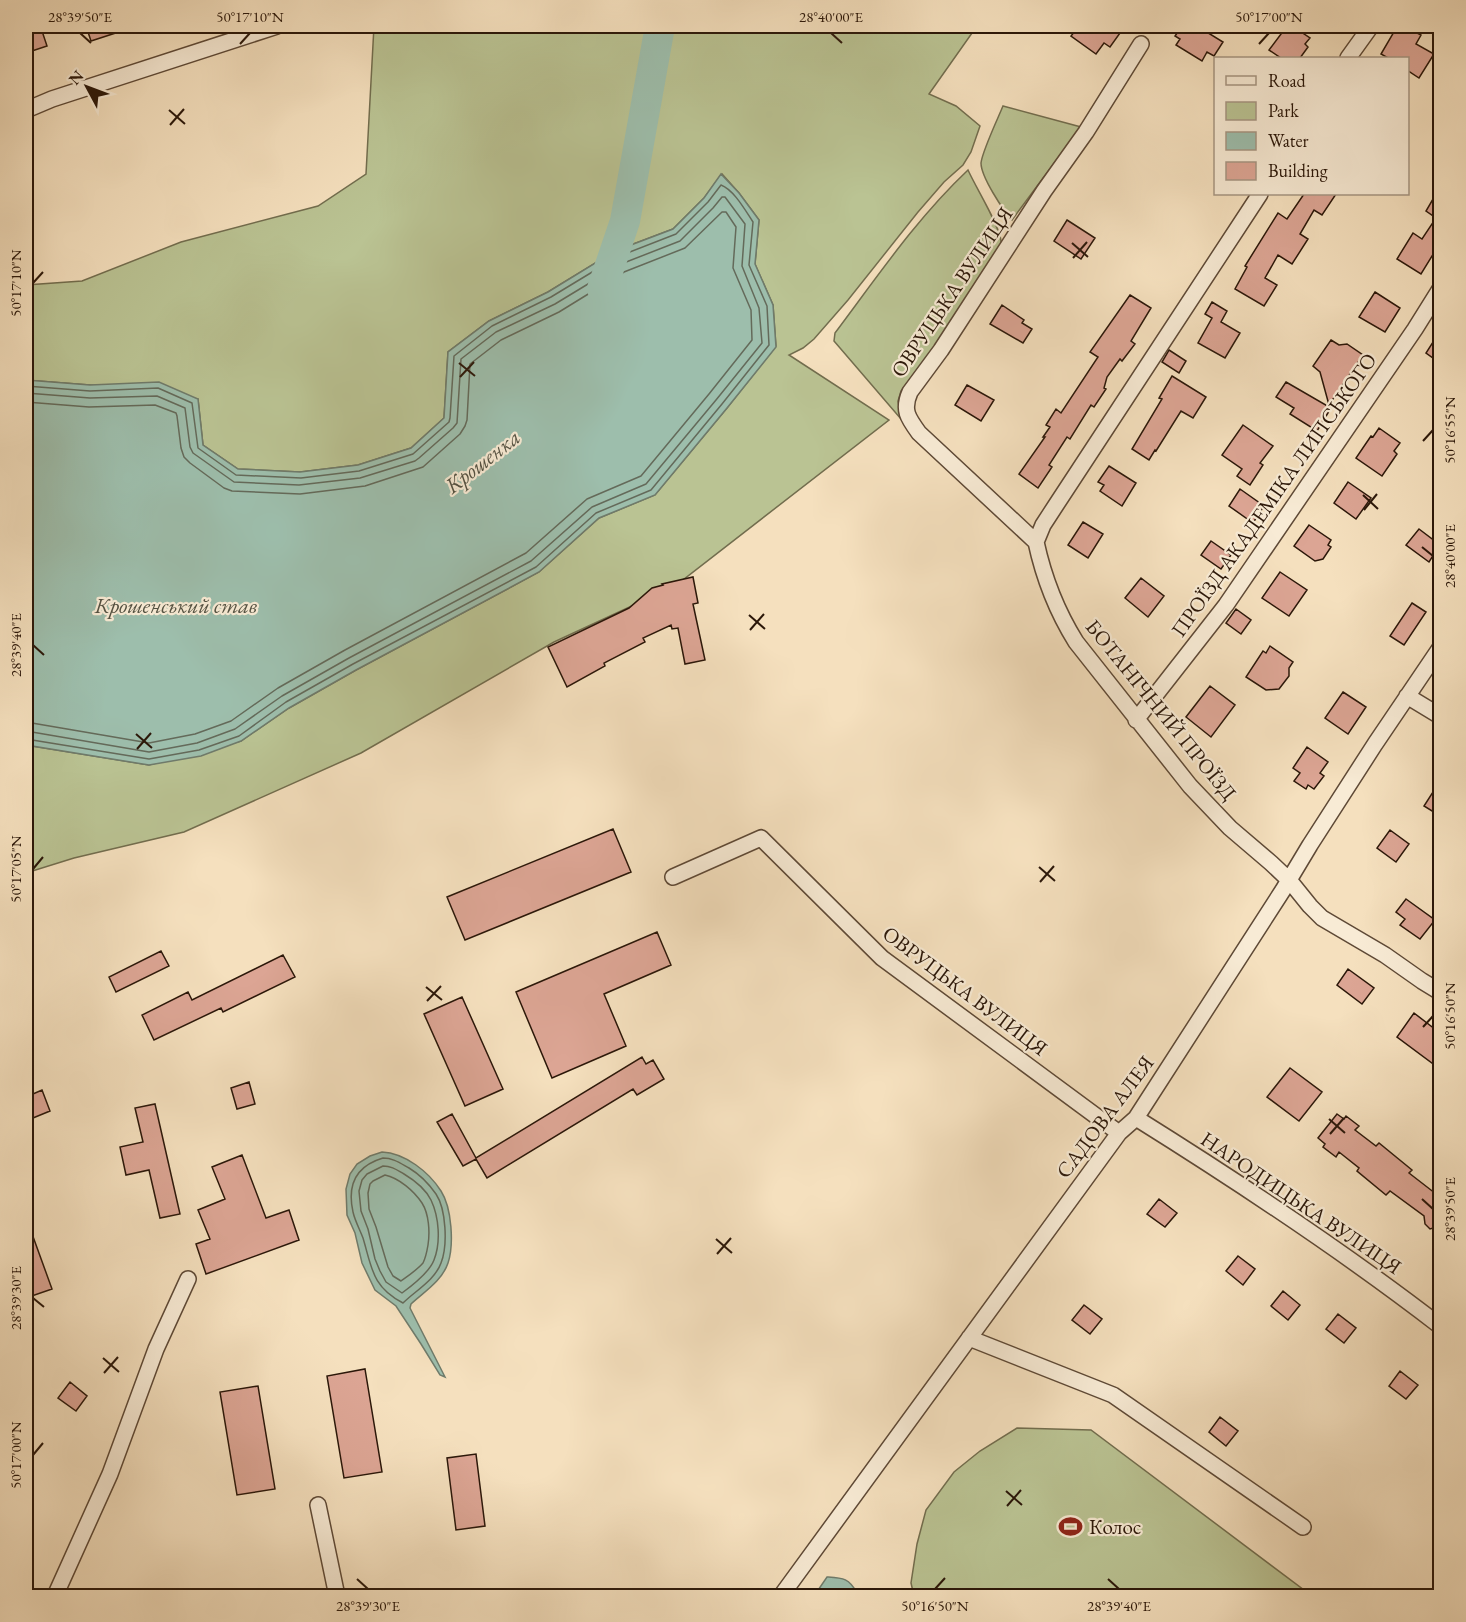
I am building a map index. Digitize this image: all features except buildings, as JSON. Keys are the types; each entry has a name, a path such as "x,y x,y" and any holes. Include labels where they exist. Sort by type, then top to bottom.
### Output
{"street":[{"path":"26,110 62,96 277,26"},
{"path":"1349,57 1371,26"},
{"name":"ОВРУЦЬКА ВУЛИЦЯ","path":"1036,542 919,434 907,414 907,400 910,392 941,350 1044,191 1086,132 1141,44"},
{"path":"1036,542 1043,525 1259,195"},
{"name":"ПРОЇЗД АКАДЕМІКА ЛИПСЬКОГО","path":"1136,720 1226,605 1440,290"},
{"name":"БОТАНІЧНИЙ ПРОЇЗД","path":"1036,542 1052,598 1063,621 1082,650 1136,720 1198,794 1230,828 1289,880 1322,918 1385,955 1440,992"},
{"name":"САДОВА АЛЕЯ","path":"781,1596 1119,1132 1136,1118 1440,648"},
{"path":"1407,696 1440,716"},
{"name":"ОВРУЦЬКА ВУЛИЦЯ","path":"673,877 761,838 882,958 1119,1132"},
{"name":"НАРОДИЦЬКА ВУЛИЦЯ","path":"1136,1118 1329,1244 1440,1326"},
{"path":"55,1596 110,1474 156,1349 188,1280"},
{"path":"969,1338 1113,1395 1304,1527"},
{"path":"318,1505 337,1596"}],"green space":[{"path":"374,26 977,26 929,94 956,106 980,126 971,152 963,165 944,182 918,212 814,339 789,355 889,420 675,586 554,642 361,753 184,832 74,858 26,873 26,745 149,765 241,741 289,708 356,670 539,572 599,518 655,495 776,346 773,305 755,264 759,220 722,174 704,198 673,229 615,251 548,292 489,321 448,352 444,418 411,448 358,465 300,472 238,469 203,445 198,399 90,385 26,380 26,285 82,281 181,242 318,206 366,174"},
{"path":"1003,106 1081,127 1012,220 988,185 981,163"},
{"path":"968,170 992,216 1001,241 989,270 975,291 901,391 898,401 901,419 834,341 835,333 915,228 949,188"},
{"name":"Колос","path":"1017,1428 1091,1430 1312,1596 914,1596 911,1583 917,1544 926,1510 954,1472 980,1451"}],"water":[{"name":"Крошенський став","path":"721,174 759,220 755,264 773,305 776,347 655,495 599,518 539,572 356,670 289,708 241,741 201,756 149,765 26,745 26,380 90,385 159,382 198,399 203,445 238,469 300,472 358,465 411,448 444,418 448,352 489,321 548,292 615,251 673,229 704,198"},
{"path":"382,1152 399,1156 416,1165 441,1191 448,1207 451,1237 448,1263 437,1281 411,1304 410,1308 445,1377 440,1375 396,1306 375,1290 362,1263 355,1233 347,1215 346,1189 350,1174 357,1164"},
{"path":"827,1577 845,1580 857,1593 855,1596 814,1596"}],"waterway":[{"name":"Крошенка","path":"602,289 625,221 660,26"}],"place":[{"name":"Колос","path":"1071,1527"}]}
